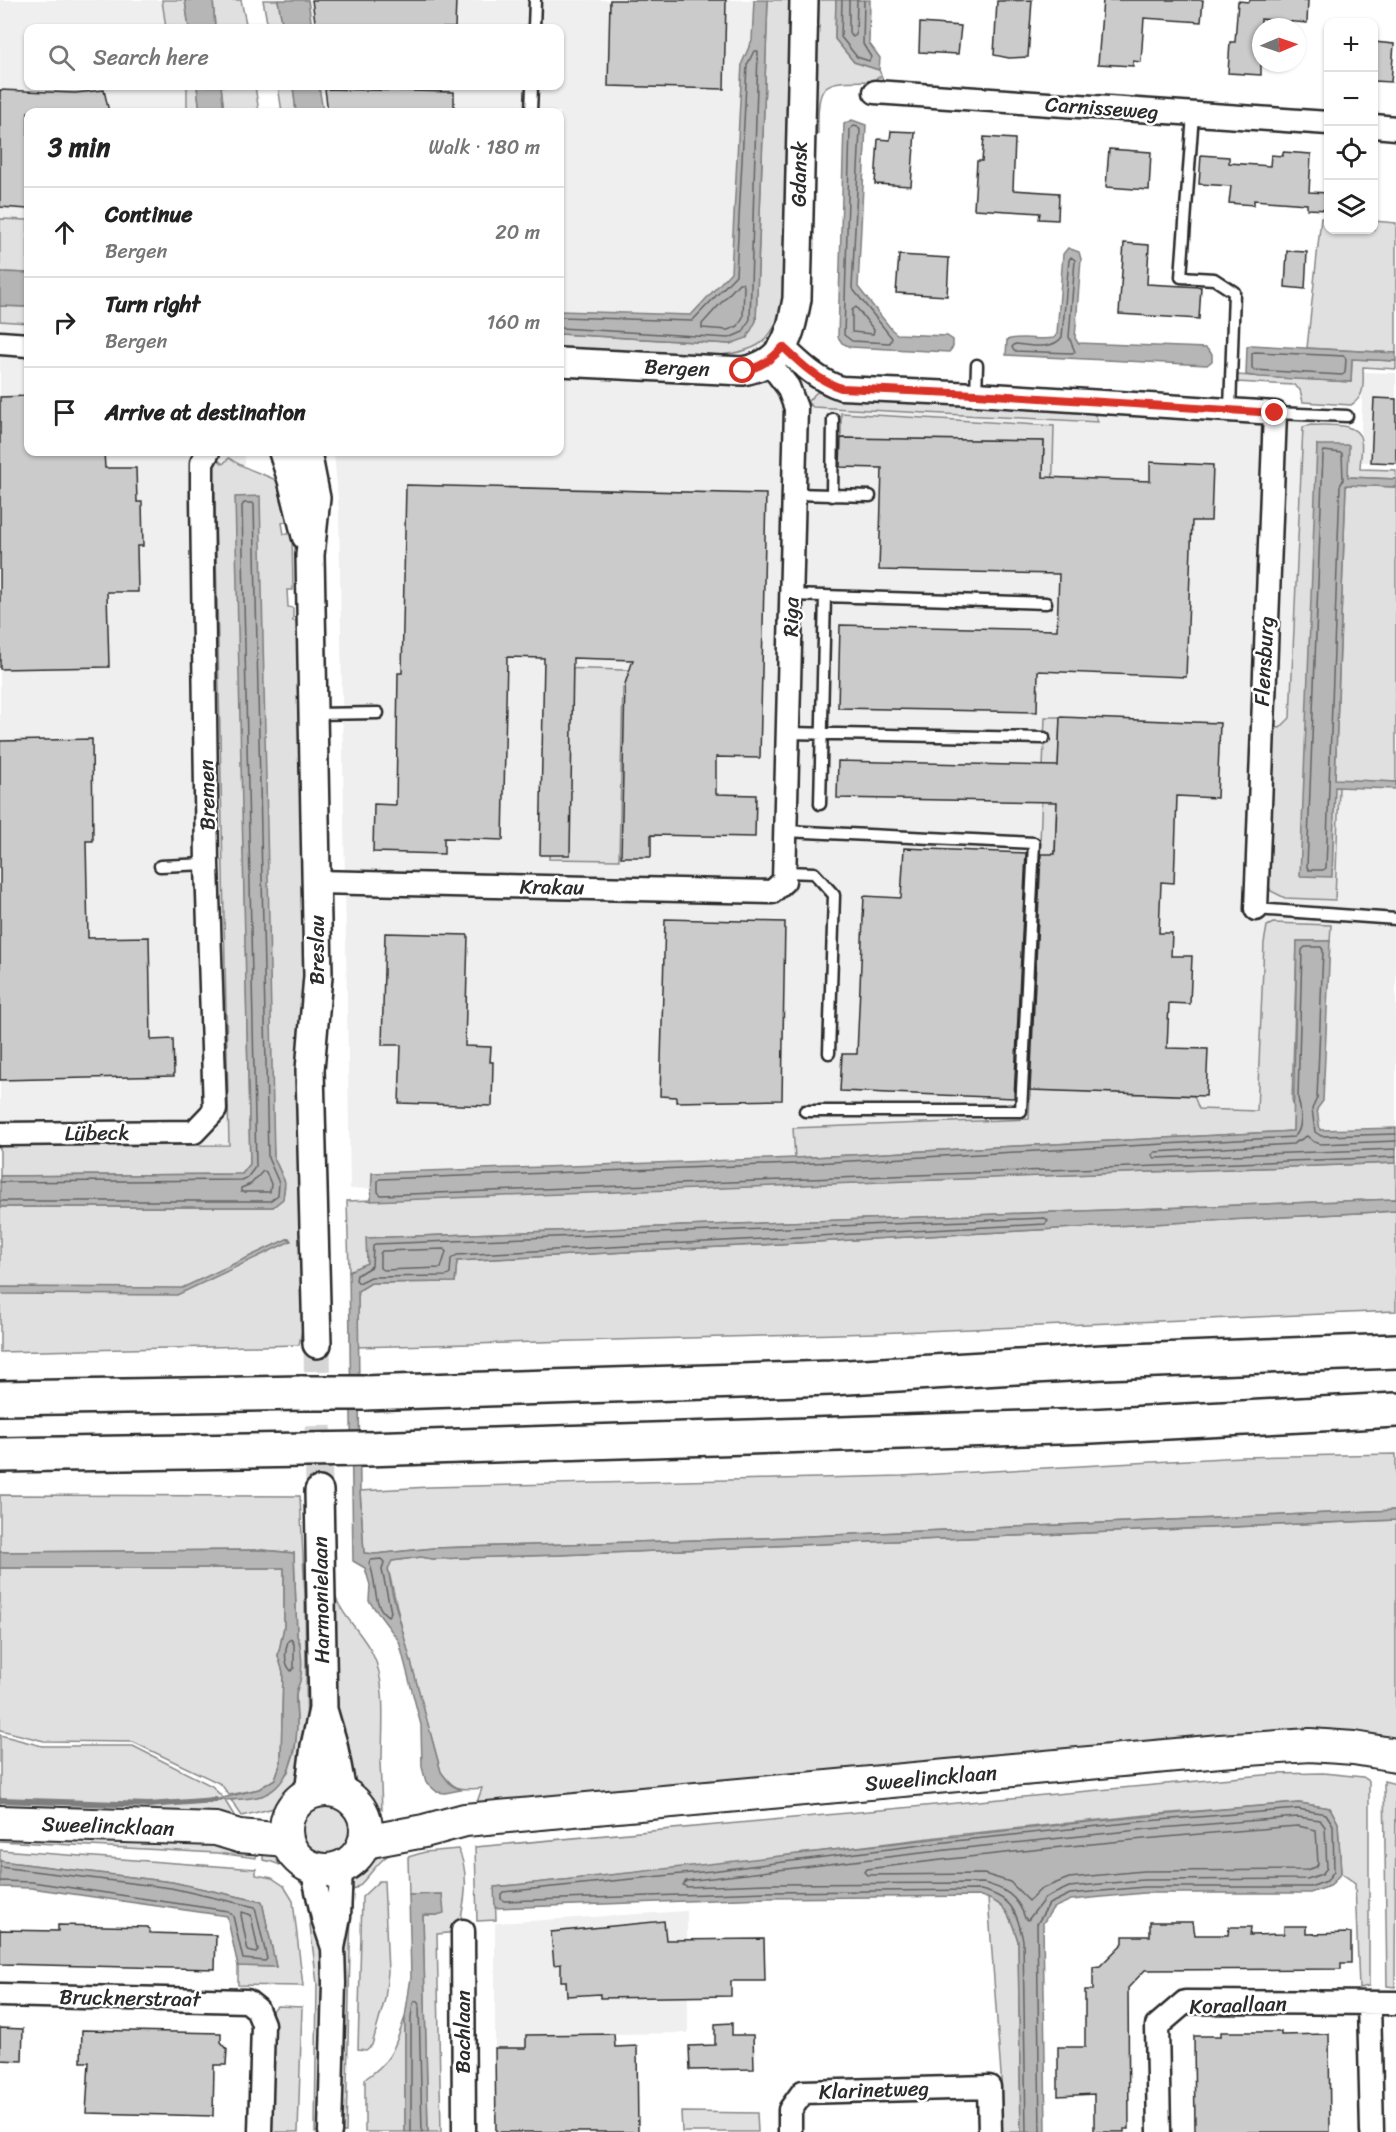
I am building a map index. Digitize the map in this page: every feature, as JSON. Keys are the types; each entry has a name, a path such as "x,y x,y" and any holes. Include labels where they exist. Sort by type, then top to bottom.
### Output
{"highway":[{"path":"0,1398 364,1393 831,1378 1103,1362 1396,1351"},
{"path":"0,1455 365,1449 1092,1426 1396,1410"}],"main road":[{"name":"Sweelincklaan","path":"357,1816 422,1815 465,1820 1220,1751 1310,1745 1354,1748 1396,1755"},
{"path":"325,1789 357,1816 358,1854 327,1868 299,1860 295,1816 325,1789"},
{"name":"Sweelincklaan","path":"0,1822 216,1829 239,1836 295,1816"}],"street":[{"name":"Gdansk","path":"776,354 790,333 797,299 804,0"},
{"name":"Carnisseweg","path":"874,92 1324,123"},
{"path":"1378,126 1396,128"},
{"path":"0,343 24,345"},
{"name":"Bergen","path":"564,362 743,371 757,368 776,354"},
{"path":"776,354 808,370 826,383 841,388 1275,413"},
{"name":"Riga","path":"776,354 796,408 784,877"},
{"name":"Flensburg","path":"1256,909 1275,413"},
{"name":"Bremen","path":"194,1132 215,1110 207,864 202,463 206,456"},
{"name":"Breslau","path":"284,456 310,555"},
{"name":"Breslau","path":"308,456 316,498 310,555 317,996 310,1070 317,1344"},
{"name":"Krakau","path":"316,882 772,892 784,877"},
{"name":"Lübeck","path":"0,1134 194,1132"},
{"name":"Harmonielaan","path":"295,1816 323,1709 320,1491"},
{"name":"Harmonielaan","path":"323,1709 357,1816"},
{"path":"327,1868 323,1918 333,1948 334,1983 330,2132"},
{"name":"Bachlaan","path":"463,1931 464,2132"},
{"name":"Brucknerstraat","path":"0,1995 247,2001 257,2009 262,2024 260,2132"},
{"name":"Koraallaan","path":"1159,2132 1157,2026 1185,2002 1396,2003"},
{"path":"1369,2003 1372,2132"},
{"name":"Klarinetweg","path":"790,2132 790,2110 803,2092 989,2087 990,2132"}],"lane":[{"path":"534,24 535,0"},
{"path":"531,108 532,90"},
{"path":"1193,114 1181,277 1214,279 1234,292 1230,410"},
{"path":"976,394 977,365"},
{"path":"1275,413 1347,416"},
{"path":"832,496 833,419"},
{"path":"794,494 870,496"},
{"path":"791,595 1046,603"},
{"path":"820,804 825,596"},
{"path":"313,714 378,713"},
{"path":"788,733 1044,738"},
{"path":"785,831 1034,843 1021,1111 805,1111"},
{"path":"160,866 207,864"},
{"path":"784,877 814,873 834,895 829,1053"},
{"path":"1256,909 1396,919"}],"shaded area":[{"path":"0,0 199,0 202,24 24,24 24,90 208,90 211,108 24,108 24,456 244,456 249,511 260,1188 0,1189"},
{"path":"162,0 185,0 188,24 165,24"},
{"path":"213,0 241,0 246,24 215,24"},
{"path":"263,0 278,0 282,24 267,24"},
{"path":"292,0 760,0 747,331 830,389 1331,417 1318,782 1396,786 1396,1142 798,1174 350,1189 339,512 334,456 564,456 564,108 304,108 301,90 564,90 564,24 295,24"},
{"path":"768,0 795,0 785,302 772,331 758,345 741,352 718,355 691,357 564,350 564,334 730,344 756,321"},
{"path":"815,0 836,0 835,39 854,62 879,70 882,77 877,77 876,81 835,83 827,86 819,101 818,134 812,134"},
{"path":"187,90 197,90 200,108 187,108"},
{"path":"221,90 256,90 258,108 224,108"},
{"path":"279,90 293,90 296,108 281,108"},
{"path":"1321,218 1324,218 1324,234 1378,234 1378,221 1396,223 1396,353 1307,348"},
{"path":"0,219 24,220 24,273 0,272"},
{"path":"0,306 24,307 24,323 0,321"},
{"path":"1352,359 1396,361 1396,369 1363,367 1361,393 1351,405 1303,402 1300,390 1294,385 1236,382 1236,375 1351,382"},
{"path":"1363,372 1396,373 1396,463 1360,462"},
{"path":"817,392 846,399 1091,413 1096,416 1098,422 813,407 807,402"},
{"path":"841,413 1054,426 1052,505 1042,504 1044,441 841,438"},
{"path":"1311,425 1348,427 1359,434 1362,443 1360,469 1396,470 1396,479 1348,477 1317,445 1335,787 1339,787 1335,900 1285,898 1271,891 1267,882 1273,727 1280,728 1290,718 1303,427"},
{"path":"216,458 223,464 229,458 241,466 280,482 289,520 282,523 284,534 292,534 293,590 287,590 288,607 293,608 293,621 300,622 309,991 304,1320 299,1345 0,1352 0,1207 273,1207 283,1195 283,1178 274,1158 236,497 250,1164 242,1174 0,1176 0,1146 229,1145 214,463"},
{"path":"1346,485 1396,487 1396,782 1335,780"},
{"path":"557,668 656,671 656,688 623,688 619,860 549,859"},
{"path":"1045,717 1060,717 1046,1090 1194,1096 1199,1109 1257,1111 1264,943 1267,926 1273,923 1331,925 1330,941 1297,941 1293,1131 795,1158 793,1128 1029,1119"},
{"path":"1396,1163 1396,1199 367,1238 367,1264 349,1271 347,1201"},
{"path":"1396,1211 1396,1311 875,1333 357,1347 358,1291 371,1283 455,1282 457,1261"},
{"path":"1396,1454 1396,1510 765,1538 434,1548 364,1553 360,1491 429,1487 902,1476 1242,1457"},
{"path":"0,1495 300,1496 305,1595 307,1747 300,1776 291,1791 274,1808 242,1816 231,1800 262,1796 277,1785 288,1772 295,1751 300,1642 297,1636 294,1553 262,1550 0,1552"},
{"path":"1396,1520 1396,1743 475,1808 482,1788 458,1788 450,1783 441,1772 404,1638 388,1568 391,1561 421,1557 432,1559 559,1555"},
{"path":"0,1568 284,1568 284,1627 278,1656 283,1671 281,1762 275,1779 259,1789 229,1795 221,1784 133,1742 44,1741 0,1730"},
{"path":"334,1593 342,1610 369,1647 380,1679 383,1706 382,1760 380,1761 382,1809 364,1798 350,1777 338,1727"},
{"path":"0,1735 42,1746 133,1746 212,1786 224,1799 235,1817 153,1818 0,1813"},
{"path":"1261,1757 1396,1763 1396,1773 1356,1765 1288,1762 464,1837 424,1842 396,1851 387,1856 358,1887 346,1894 360,1864 387,1843"},
{"path":"1323,1773 1363,1777 1369,1781 1369,1986 1359,1988 1355,1883 1341,1873 1338,1823 1330,1808 1299,1803 1147,1815 954,1835 710,1865 495,1887 496,1920 477,1921 475,1847 1275,1774"},
{"path":"1384,1781 1396,1784 1395,1987 1387,1986"},
{"path":"327,1802 337,1804 345,1810 351,1818 353,1828 351,1838 345,1846 337,1852 327,1854 317,1852 309,1846 303,1838 301,1828 303,1818 309,1810 317,1804"},
{"path":"0,1834 256,1845 256,1858 217,1853 0,1841"},
{"path":"263,1846 280,1850 293,1860 304,1876 310,1895 285,1868 263,1860"},
{"path":"458,1849 465,1879 464,1901 458,1932 437,1934 441,2132 428,2132 423,1915 437,1915 442,1894 409,1895 408,1857 425,1852"},
{"path":"0,1850 256,1869 256,1875 272,1878 284,1886 293,1901 303,1986 238,1985 238,1966 276,1967 262,1902 172,1882 0,1861"},
{"path":"379,1881 384,1881 388,1972 385,1999 372,2045 366,2050 358,2049 362,1897"},
{"path":"988,1898 1005,1910 1018,1941 1021,2132 1002,2132 1001,2075"},
{"path":"349,1903 351,1906 346,2132 341,2132 345,1904"},
{"path":"311,1905 320,1943 324,1982 321,2132 315,2132 317,1984 308,1908"},
{"path":"687,1911 688,2033 526,2035 526,2047 495,2048 495,1923"},
{"path":"277,2006 302,2007 298,2132 269,2132 270,2013"},
{"path":"405,2017 405,2132 365,2132 365,2079 382,2066 387,2059 395,2045"},
{"path":"681,2112 757,2113 758,2132 682,2132"}],"water":[{"path":"185,0 213,0 215,24 188,24"},
{"path":"278,0 308,0 311,24 282,24"},
{"path":"754,0 768,0 756,321 747,338 730,344 564,334 564,311 691,315 731,272 742,63 752,40"},
{"path":"836,0 870,0 869,43 880,58 879,70 854,62 835,39"},
{"path":"197,90 221,90 224,108 200,108"},
{"path":"293,90 320,90 322,108 296,108"},
{"path":"852,120 866,125 858,287 897,334 947,336 953,340 953,347 949,352 850,347 842,343 838,337 844,124"},
{"path":"1068,248 1079,252 1081,259 1075,338 1078,343 1206,348 1212,354 1212,361 1207,365 1006,355 1007,340 1048,339 1054,338 1057,334 1063,254"},
{"path":"0,272 24,273 24,307 0,306"},
{"path":"1251,345 1396,353 1396,361 1352,359 1351,382 1259,377 1246,375 1247,347"},
{"path":"1317,445 1349,445 1348,477 1396,479 1396,487 1346,485 1335,779 1396,782 1396,789 1335,787 1332,877 1300,876"},
{"path":"260,496 274,1158 285,1182 283,1199 273,1207 0,1207 0,1176 242,1174 250,1164 235,497"},
{"path":"1297,941 1330,941 1323,1101 1317,1109 1320,1130 1396,1128 1396,1163 371,1201 372,1173 795,1158 1293,1131"},
{"path":"1396,1199 1396,1211 457,1261 455,1282 371,1283 358,1291 360,1491 364,1553 434,1548 765,1538 1396,1510 1396,1520 559,1555 432,1559 421,1557 392,1561 388,1569 392,1592 441,1772 451,1785 461,1790 437,1792 426,1782 422,1767 421,1725 399,1641 369,1601 370,1585 365,1568 353,1561 349,1271 367,1263 366,1238"},
{"path":"289,1238 291,1241 177,1295 0,1294 0,1287 182,1288"},
{"path":"262,1550 294,1553 297,1636 302,1664 296,1691 297,1733 290,1766 279,1784 261,1796 238,1799 215,1800 259,1789 275,1779 281,1762 283,1672 278,1656 284,1627 284,1568 0,1568 0,1552"},
{"path":"1299,1803 1330,1808 1338,1823 1341,1873 1330,1886 1310,1893 1144,1893 1071,1900 1053,1908 1043,1923 1046,2132 1021,2132 1018,1941 1007,1912 990,1899 981,1896 767,1898 495,1908 494,1887 1098,1821"},
{"path":"0,1861 172,1882 262,1902 276,1967 238,1966 227,1916 31,1888 0,1887"},
{"path":"442,1894 444,1913 423,1915 428,2132 405,2132 405,2017 411,1977 409,1895"}],"building":[{"path":"312,0 456,0 455,24 315,24"},
{"path":"610,0 726,0 724,89 608,86"},
{"path":"1032,0 1028,57 1009,58 994,55 997,1"},
{"path":"1103,0 1203,0 1201,22 1144,18 1141,62 1133,61 1133,66 1098,64"},
{"path":"1250,0 1308,0 1307,23 1306,18 1252,18 1252,72 1261,72 1261,75 1228,73 1230,42 1235,42 1238,1 1249,2"},
{"path":"920,23 961,26 958,54 919,52"},
{"path":"1378,42 1394,44 1391,82 1378,81"},
{"path":"0,90 75,93 104,90 108,108 24,108 24,209 0,207"},
{"path":"325,90 454,92 454,108 327,108"},
{"path":"891,131 915,132 911,186 875,184 878,139 890,140"},
{"path":"984,137 1015,139 1013,190 1059,193 1058,220 1039,219 1040,213 974,209 977,161 982,161"},
{"path":"1109,149 1151,152 1149,190 1106,187"},
{"path":"1283,152 1311,154 1309,192 1324,193 1324,210 1307,209 1307,204 1254,200 1254,205 1229,203 1231,186 1199,184 1201,155 1229,157 1229,163 1270,166 1271,155 1283,156"},
{"path":"1124,243 1149,245 1147,284 1201,287 1199,319 1119,314"},
{"path":"1287,251 1307,252 1305,289 1285,287"},
{"path":"899,255 949,258 947,296 896,293"},
{"path":"24,396 24,456 104,456 105,468 136,468 137,502 142,502 143,546 137,546 138,592 107,592 109,667 0,669 0,397"},
{"path":"1374,398 1396,399 1396,463 1371,462"},
{"path":"841,438 1044,441 1043,477 1150,481 1150,462 1213,465 1211,521 1192,521 1186,677 1038,671 1037,712 838,708 840,625 1057,630 1059,574 879,570 882,468 840,467"},
{"path":"406,485 766,494 760,758 716,757 716,794 756,795 755,837 651,835 651,857 621,857 625,684 633,660 573,658 570,855 540,855 544,658 507,657 503,840 444,838 444,854 373,852 374,804 396,805 398,673 402,673"},
{"path":"1060,717 1220,723 1217,798 1177,796 1174,883 1161,882 1159,933 1172,933 1171,956 1192,956 1190,1004 1169,1003 1167,1048 1208,1049 1206,1096 1030,1090 1041,854 1055,854 1057,802 837,798 838,761 1058,766"},
{"path":"92,739 93,841 86,841 88,938 149,937 151,1040 173,1039 174,1076 0,1080 0,741"},
{"path":"904,848 1026,853 1014,1098 840,1091 842,1054 857,1054 864,896 901,898"},
{"path":"665,919 785,922 782,1100 676,1102 676,1097 660,1096"},
{"path":"385,933 468,935 465,1046 491,1047 492,1106 399,1103 401,1045 382,1045"},
{"path":"664,1921 666,1940 764,1939 765,1981 731,1981 731,1996 600,1998 600,1994 567,1996 566,1981 561,1981 561,1964 554,1965 551,1932"},
{"path":"1150,1922 1193,1922 1195,1935 1228,1935 1229,1927 1251,1927 1250,1935 1284,1934 1284,1926 1306,1926 1306,1934 1351,1933 1351,1963 1341,1963 1341,1969 1145,1970 1128,1988 1129,2129 1124,2129 1124,2132 1094,2132 1094,2094 1058,2096 1058,2047 1085,2047 1085,1990 1093,1990 1093,1967 1100,1966 1123,1943 1123,1936 1150,1936"},
{"path":"58,1925 148,1927 150,1933 216,1935 215,1969 0,1964 0,1930 58,1931"},
{"path":"732,2023 732,2035 753,2035 754,2069 690,2070 689,2046 715,2045 715,2024"},
{"path":"0,2028 23,2029 22,2061 0,2060"},
{"path":"82,2030 221,2033 221,2042 227,2049 226,2065 214,2065 213,2116 86,2113 89,2062 81,2062"},
{"path":"1221,2032 1281,2032 1281,2035 1329,2034 1330,2132 1195,2132 1194,2036 1221,2036"},
{"path":"614,2034 615,2047 637,2046 638,2132 496,2132 495,2048 526,2048 526,2035"}],"waterway":[{"path":"0,1800 149,1805 215,1800"}],"tunnel":[{"path":"317,1344 319,1491"}],"route":[{"path":"743,371 769,362 783,347 826,383 841,388 1275,413"}]}
